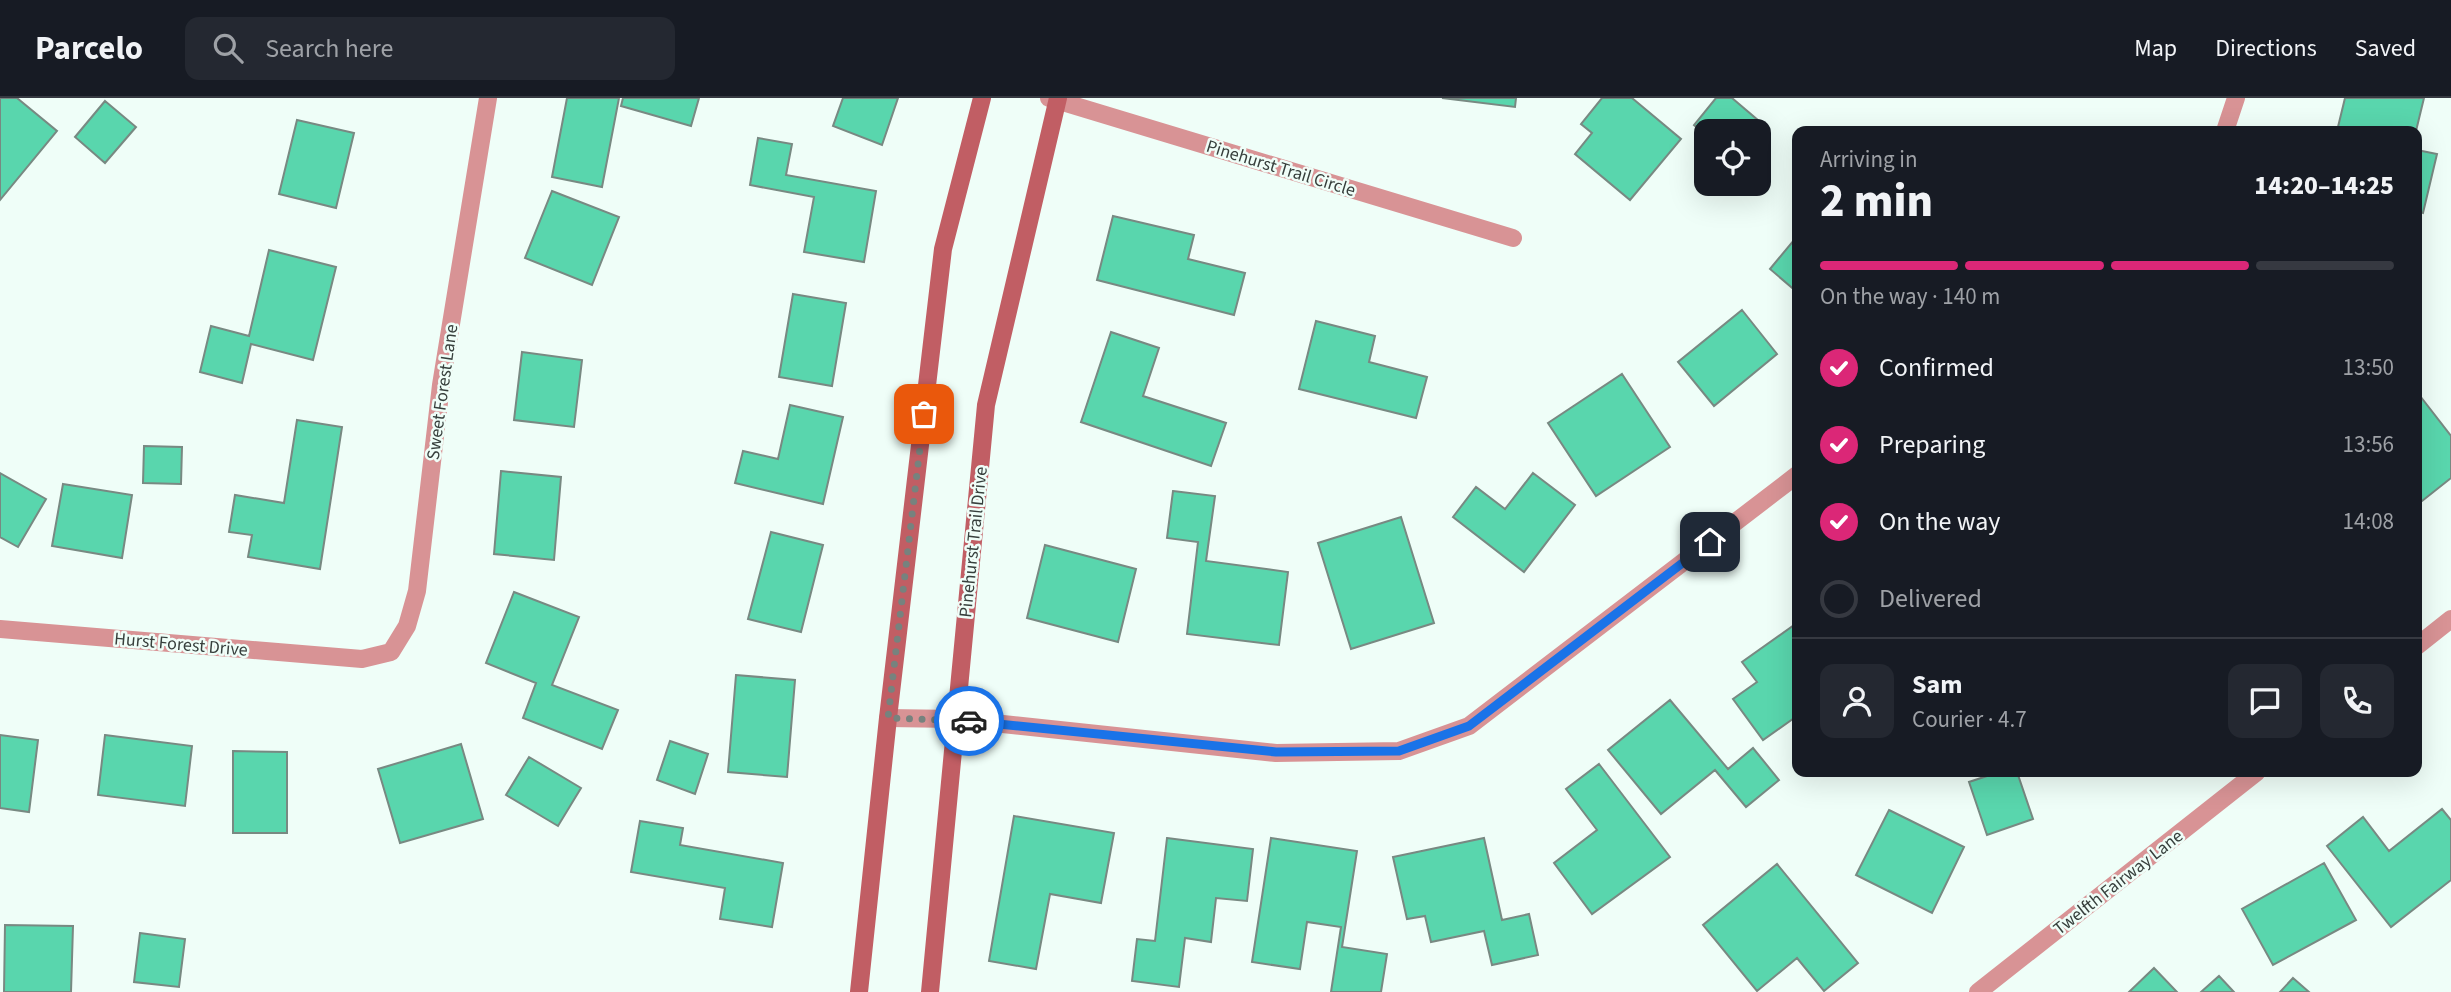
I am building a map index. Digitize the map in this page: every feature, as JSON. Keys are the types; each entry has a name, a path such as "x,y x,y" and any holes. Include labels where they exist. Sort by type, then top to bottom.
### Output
{"street":[{"name":"Sweet Forest Lane","path":"362,659 391,652 407,626 417,591 441,385 488,98"},
{"path":"859,992 943,249 982,98"},
{"path":"2227,126 2236,98"},
{"name":"Pinehurst Trail Circle","path":"1055,99 1513,238"},
{"name":"Pinehurst Trail Drive","path":"930,992 986,405 1055,99"},
{"path":"888,718 956,719 1276,752 1399,751 1469,726 1792,479"},
{"path":"2422,642 2451,619"},
{"name":"Hurst Forest Drive","path":"0,629 362,659"},
{"name":"Twelfth Fairway Lane","path":"1978,992 2252,777"}],"building":[{"path":"0,98 17,98 57,131 0,200"},
{"path":"567,98 619,98 602,187 552,177"},
{"path":"623,98 699,98 691,126 621,106"},
{"path":"843,98 898,98 882,145 833,126"},
{"path":"1442,98 1516,98 1515,107"},
{"path":"1602,98 1632,98 1681,139 1630,200 1575,154 1592,133 1581,124"},
{"path":"1716,98 1732,98 1757,119 1699,119"},
{"path":"2345,98 2424,98 2417,126 2338,126"},
{"path":"105,101 136,127 105,163 75,137"},
{"path":"297,120 354,133 336,208 279,194"},
{"path":"758,138 792,144 786,175 876,191 864,262 804,252 814,197 750,185"},
{"path":"2422,151 2437,154 2422,213"},
{"path":"552,191 619,217 592,285 525,258"},
{"path":"1113,216 1194,235 1188,259 1245,273 1234,315 1097,280"},
{"path":"1792,242 1792,288 1770,269"},
{"path":"269,250 336,267 313,360 251,344 242,383 200,372 211,326 249,336"},
{"path":"793,294 846,303 832,386 779,377"},
{"path":"1742,310 1777,354 1714,406 1678,362"},
{"path":"1316,321 1375,336 1369,362 1427,377 1416,418 1299,389"},
{"path":"1111,332 1159,348 1143,396 1226,423 1211,466 1081,422"},
{"path":"522,352 582,360 574,427 514,420"},
{"path":"1622,374 1670,447 1596,496 1548,423"},
{"path":"2422,398 2451,436 2451,478 2422,501"},
{"path":"790,405 843,417 823,504 735,483 743,451 778,459"},
{"path":"297,420 342,427 320,569 248,557 252,535 229,532 235,495 284,503"},
{"path":"144,446 182,447 181,484 143,483"},
{"path":"501,471 561,477 554,560 494,554"},
{"path":"0,473 46,499 18,547 0,537"},
{"path":"1533,473 1575,505 1524,572 1453,517 1476,487 1505,509"},
{"path":"63,484 132,495 122,558 52,546"},
{"path":"1173,491 1215,496 1206,561 1288,572 1279,645 1187,634 1198,542 1167,538"},
{"path":"1401,517 1434,623 1351,649 1318,543"},
{"path":"771,532 823,545 801,632 748,619"},
{"path":"1045,545 1136,569 1118,642 1027,618"},
{"path":"514,592 579,617 552,685 618,710 602,749 523,718 536,683 486,663"},
{"path":"1792,627 1792,720 1763,740 1733,699 1757,682 1742,662"},
{"path":"736,675 795,680 787,777 728,772"},
{"path":"1670,700 1728,769 1753,748 1779,780 1746,807 1715,770 1661,814 1608,750"},
{"path":"0,735 38,740 29,812 0,808"},
{"path":"105,735 192,746 185,806 98,795"},
{"path":"670,741 708,754 695,794 657,780"},
{"path":"461,744 483,819 400,843 378,769"},
{"path":"233,751 287,752 287,833 233,833"},
{"path":"529,757 581,788 558,826 506,795"},
{"path":"1599,764 1670,857 1592,914 1554,863 1597,830 1566,789"},
{"path":"1984,777 2019,777 2033,819 1987,835 1969,782"},
{"path":"2442,809 2451,820 2451,880 2391,927 2327,846 2363,817 2389,851"},
{"path":"1889,810 1964,847 1932,913 1856,875"},
{"path":"1014,816 1114,833 1101,903 1050,894 1036,969 989,961"},
{"path":"640,821 683,828 680,845 783,863 772,927 720,919 725,888 631,872"},
{"path":"1167,838 1253,849 1247,901 1216,898 1211,942 1185,938 1179,987 1132,981 1137,939 1155,941"},
{"path":"1271,838 1357,851 1342,947 1387,954 1381,992 1331,992 1341,927 1307,922 1300,969 1252,962"},
{"path":"1484,838 1502,920 1529,914 1538,955 1492,965 1484,931 1431,942 1425,916 1407,919 1393,857"},
{"path":"2324,863 2356,920 2273,965 2242,909"},
{"path":"1777,864 1858,963 1824,991 1797,958 1757,991 1703,925"},
{"path":"5,925 73,926 71,992 4,992"},
{"path":"140,933 185,939 179,987 134,982"},
{"path":"2154,968 2177,992 2129,992"},
{"path":"2219,976 2234,992 2201,992"},
{"path":"2293,978 2309,992 2280,992"}],"way so far":[{"path":"924,414 888,718 969,721"}],"route":[{"path":"969,721 1276,752 1399,751 1469,726 1710,542"}]}
